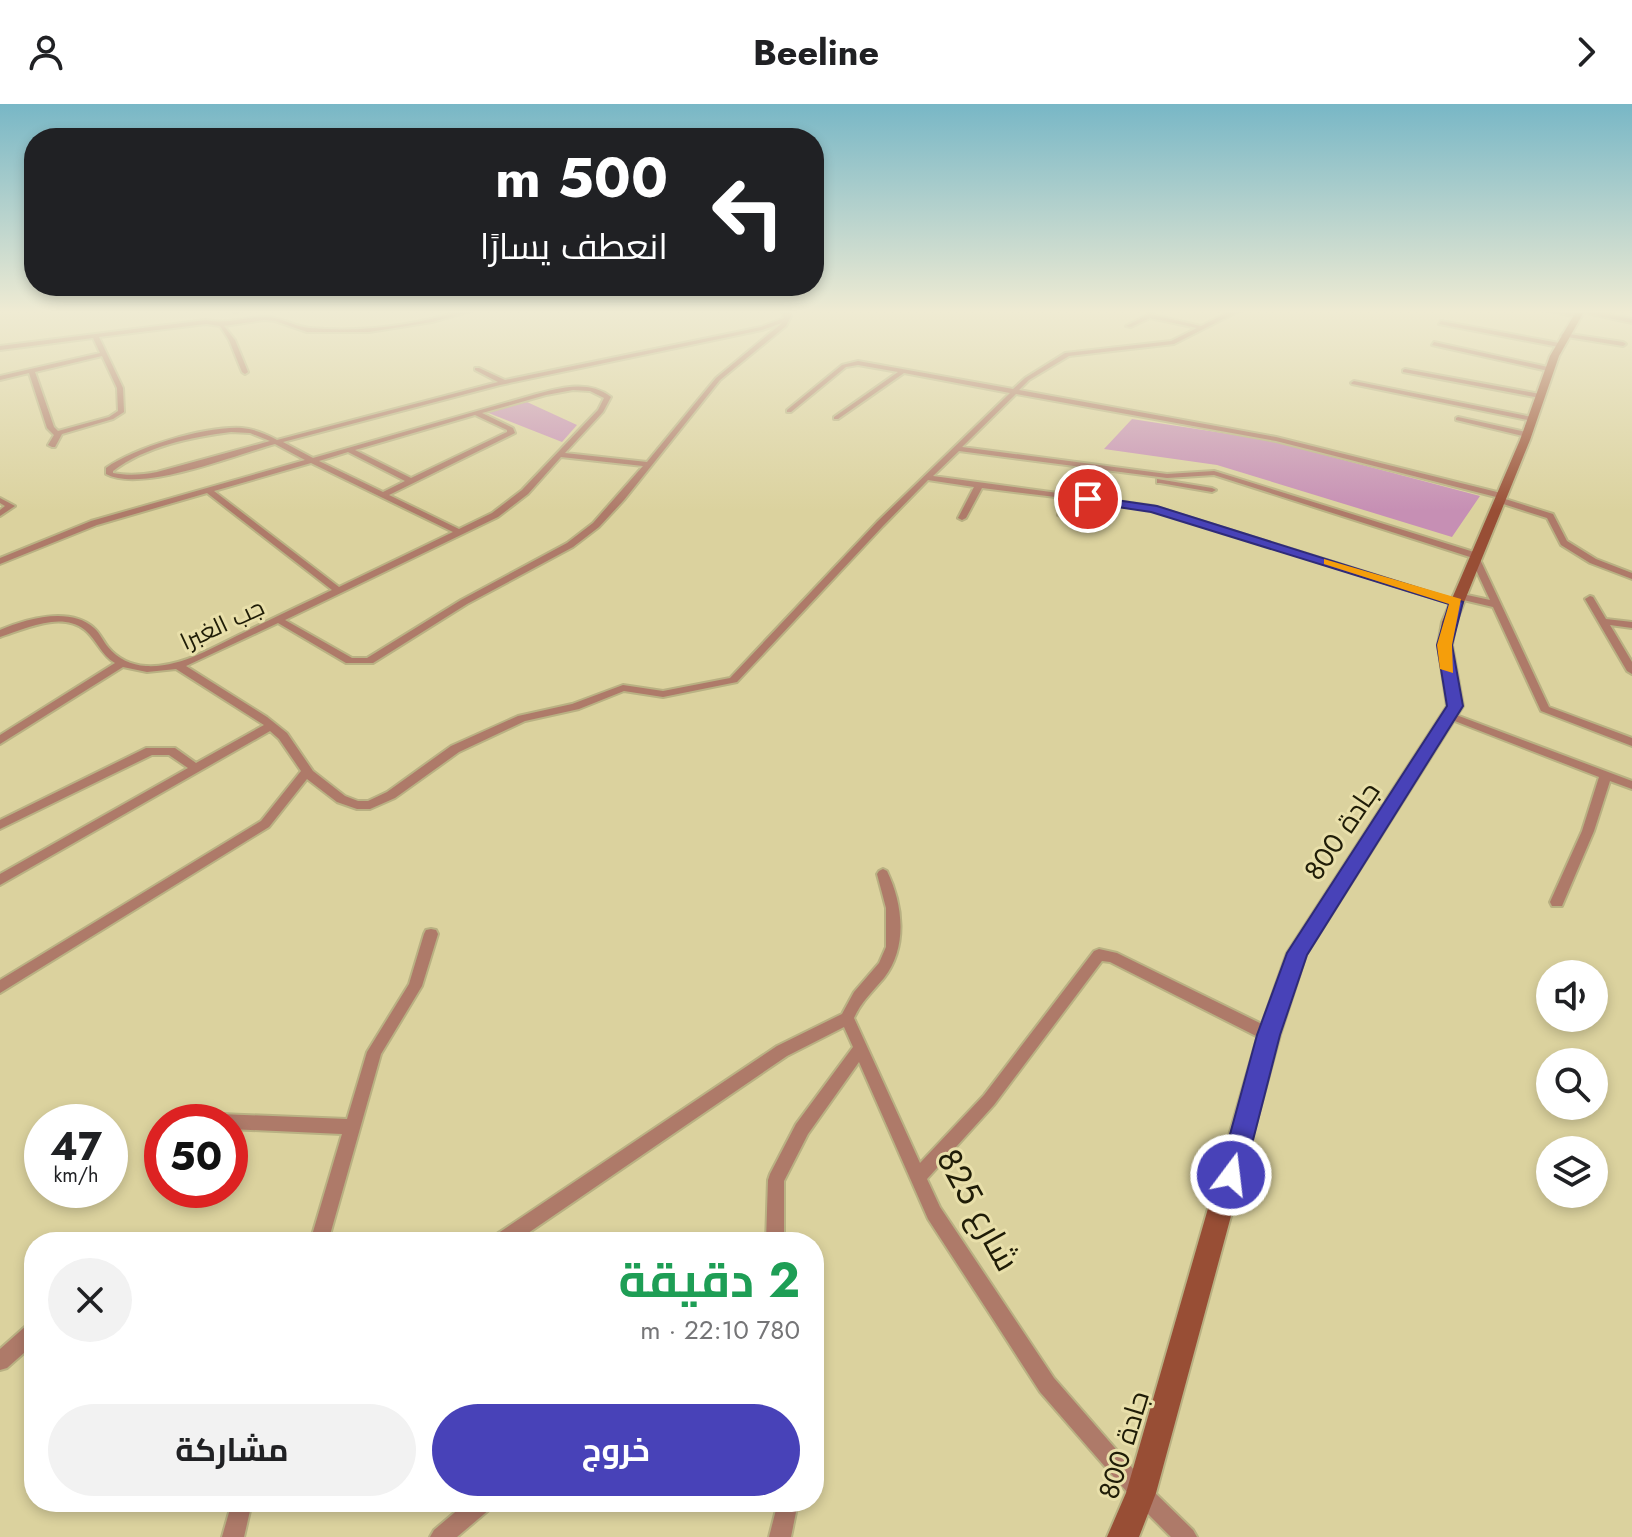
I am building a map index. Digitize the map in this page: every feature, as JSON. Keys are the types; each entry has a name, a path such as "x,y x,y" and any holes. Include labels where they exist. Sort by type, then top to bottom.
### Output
{"main road":[{"path":"1451,716 1455,706 1455,690 1445,645 1457,599 1530,427 1546,377"},
{"name":"جادة 800","path":"1123,1537 1141,1493 1269,1035 1297,953 1451,716"}],"street":[{"path":"34,377 51,428 57,434"},
{"path":"52,445 57,434 121,412 120,388 114,377"},
{"path":"495,377 535,396"},
{"path":"461,533 384,494 278,442 257,432 219,432 139,455 113,465 109,473 119,478 138,478 278,442 506,382 530,377"},
{"path":"279,620 350,661 369,661 584,535 649,464 721,377"},
{"path":"789,411 832,377"},
{"path":"836,418 895,377"},
{"path":"922,377 1276,439 1501,498 1550,516 1564,543 1593,561 1632,576"},
{"path":"179,666 271,726 307,771 341,799 357,805 370,805 391,795 455,749 522,718 575,707 623,688 663,694 731,681 955,448 1010,393 1034,377"},
{"path":"1437,377 1540,396"},
{"path":"1354,383 1530,427"},
{"name":"جب الغبرا","path":"122,663 143,669 179,666 461,533 510,504 607,404 608,397 597,390 580,387 535,396"},
{"path":"0,561 83,527 310,458 535,396"},
{"path":"384,494 511,433 475,413"},
{"path":"1458,419 1530,427"},
{"path":"955,448 1173,477 1214,473 1474,555 1545,709 1632,742"},
{"path":"348,449 412,482"},
{"path":"559,455 649,464"},
{"path":"1131,471 1177,486 1212,490"},
{"path":"927,478 1153,508 1457,599 1494,604"},
{"path":"962,518 979,485"},
{"path":"207,489 339,591"},
{"path":"1062,515 1068,497"},
{"path":"0,500 11,506 0,514"},
{"path":"1590,599 1632,671"},
{"path":"0,634 49,621 81,623 122,663 0,740"},
{"path":"1602,621 1632,625"},
{"path":"1451,716 1632,785"},
{"path":"0,880 271,726"},
{"path":"0,825 150,751 171,751 195,768"},
{"path":"0,987 265,824 307,771"},
{"path":"1557,902 1588,831 1606,774"},
{"path":"515,1232 782,1051 847,1018 853,1001 884,968 890,956 892,917 883,874"},
{"path":"322,1232 374,1052 415,986 431,934"},
{"path":"920,1175 989,1100 1099,955 1107,955 1269,1035"},
{"name":"شارع 825","path":"847,1018 920,1175 934,1213 1047,1385 1141,1493 1186,1537"},
{"path":"775,1232 776,1180 802,1129 861,1048"},
{"path":"248,1122 351,1127"},
{"path":"0,1361 24,1341"},
{"path":"233,1537 239,1512"},
{"path":"441,1537 471,1512"},
{"path":"780,1537 786,1512"}],"shaded area":[{"path":"527,402 577,425 562,442 486,412"},
{"path":"1132,419 1268,440 1480,496 1452,537 1217,465 1104,449"}],"slow traffic":[{"path":"1329,562 1456,602 1445,645 1447,669"}],"route":[{"path":"1088,499 1153,508 1456,602 1445,645 1447,669 1455,690 1455,706 1442,732 1321,912 1297,953 1269,1035 1231,1175"}]}
